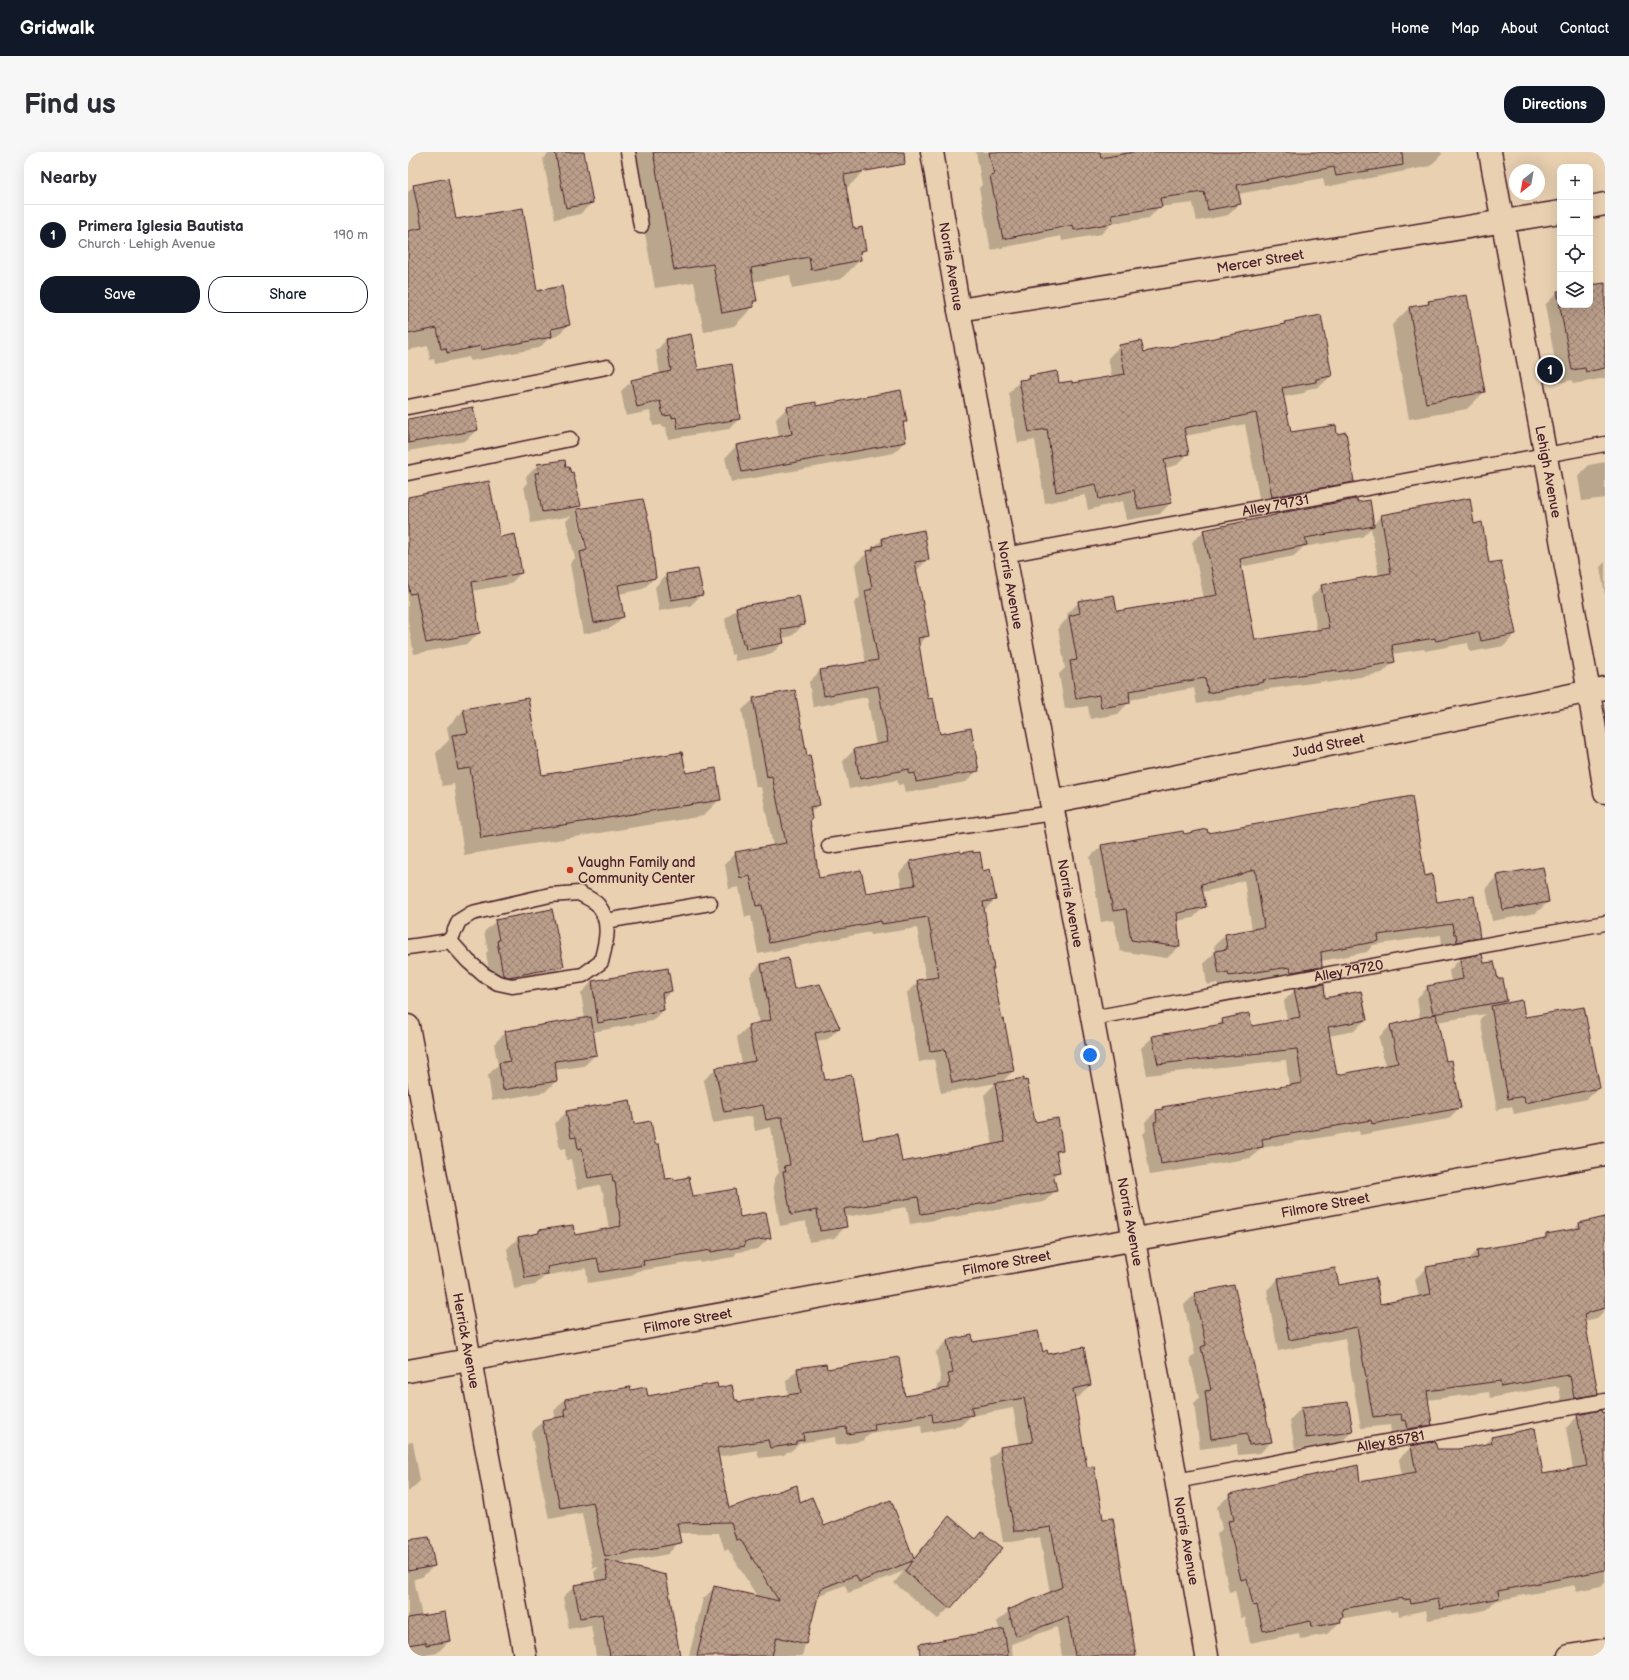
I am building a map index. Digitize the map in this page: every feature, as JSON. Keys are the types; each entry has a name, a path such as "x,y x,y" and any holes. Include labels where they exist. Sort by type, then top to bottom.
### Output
{"street":[{"name":"Norris Avenue","path":"932,152 959,310 1134,1240 1207,1656"},
{"name":"Lehigh Avenue","path":"1490,152 1545,454 1597,690 1605,792"},
{"path":"1593,206 1605,204"},
{"name":"Mercer Street","path":"959,310 1503,223 1557,213"},
{"name":"Judd Street","path":"1052,808 1597,690"},
{"name":"Herrick Avenue","path":"408,1026 525,1656"},
{"name":"Filmore Street","path":"408,1371 1605,1154"},
{"path":"1569,1656 1605,1650"}],"lane":[{"path":"628,152 641,226"},
{"path":"408,408 607,367"},
{"path":"408,473 570,439"},
{"name":"Alley 79731","path":"1005,555 1605,444"},
{"path":"829,846 1052,808"},
{"path":"579,894 598,904 606,921 608,937 601,962 583,975 512,986 498,983 484,974 468,961 450,940 459,921 472,913 550,895 579,894"},
{"path":"606,921 710,902"},
{"name":"Alley 79720","path":"1092,1018 1605,923"},
{"path":"408,947 450,940"},
{"name":"Alley 85781","path":"1176,1481 1605,1401"}],"building":[{"path":"555,152 584,152 593,203 566,208"},
{"path":"653,152 904,152 905,164 844,175 853,227 855,227 855,229 862,227 866,250 860,251 861,260 811,270 809,257 751,268 757,301 753,301 754,307 722,313 713,264 674,270"},
{"path":"989,152 1100,152 1101,158 1134,152 1402,152 1403,165 1336,176 1334,167 1237,185 1241,204 1208,210 1204,192 1160,198 1162,207 1112,215 1113,223 1074,230 1073,225 1003,239 990,176 994,175"},
{"path":"448,178 456,219 523,208 537,291 562,286 570,325 551,329 552,337 481,350 481,346 447,353 446,348 441,349 437,328 408,334 408,231 422,228 413,185"},
{"path":"1605,283 1605,368 1586,372 1585,368 1572,370 1560,308 1593,308 1593,285"},
{"path":"1467,295 1485,392 1426,403 1409,307 1429,304 1428,301"},
{"path":"1321,315 1332,376 1316,379 1316,382 1282,388 1291,432 1336,425 1337,434 1346,432 1354,482 1272,497 1256,413 1184,428 1189,454 1164,459 1172,503 1138,509 1134,490 1099,499 1096,484 1056,492 1047,429 1029,432 1019,380 1030,379 1029,376 1057,371 1059,383 1072,381 1072,383 1125,374 1119,345 1141,341 1144,352 1285,324 1284,322"},
{"path":"691,334 698,370 732,364 740,419 678,429 676,417 672,418 672,415 663,416 660,401 637,407 631,380 671,371 666,339"},
{"path":"901,390 907,422 903,422 906,442 742,472 736,445 792,434 787,407 816,402 816,406"},
{"path":"473,407 478,430 408,443 408,419"},
{"path":"565,460 566,467 569,467 571,473 573,472 581,506 542,512 535,473 539,473 537,464"},
{"path":"489,481 500,537 515,534 522,573 472,582 480,633 426,643 416,593 410,594 408,580 408,497"},
{"path":"1470,498 1474,524 1482,522 1489,563 1501,561 1516,634 1481,641 1479,632 1436,641 1435,638 1392,645 1395,662 1337,672 1337,670 1263,680 1264,682 1208,693 1205,678 1129,691 1130,703 1101,708 1099,695 1076,699 1070,661 1077,660 1069,616 1080,613 1078,601 1114,595 1117,611 1217,595 1203,530 1275,514 1357,499 1358,502 1370,500 1374,526 1305,538 1307,545 1240,559 1255,640 1329,628 1321,585 1391,573 1381,515"},
{"path":"643,499 649,523 656,578 618,585 624,617 594,623 580,552 587,550 577,509"},
{"path":"924,530 929,560 915,562 929,636 918,638 928,699 933,698 940,734 971,728 979,771 916,782 915,773 909,774 909,769 860,779 854,749 888,742 878,686 824,696 820,670 878,660 865,591 872,589 866,551 873,550 873,547 883,545 882,538"},
{"path":"698,569 703,595 671,600 666,574"},
{"path":"799,596 805,625 781,629 784,643 746,650 745,644 743,644 736,607"},
{"path":"795,690 807,756 810,755 820,805 810,807 812,819 810,820 819,878 861,870 866,893 915,885 910,861 960,851 961,853 973,851 973,853 980,852 983,871 990,869 996,900 983,902 994,969 992,969 1014,1071 952,1083 945,1049 930,1051 917,980 939,977 928,917 882,924 881,921 769,943 762,905 756,906 750,876 740,878 735,852 786,843 772,776 767,777 753,698"},
{"path":"528,698 542,775 682,752 686,773 716,768 721,800 481,838 470,768 458,770 452,735 468,733 463,709"},
{"path":"1412,796 1425,876 1432,874 1437,902 1474,896 1480,938 1457,942 1452,924 1378,935 1379,941 1321,952 1322,967 1291,972 1290,967 1229,976 1228,972 1219,974 1215,951 1227,949 1225,934 1264,927 1255,869 1233,877 1201,884 1206,907 1177,913 1180,947 1131,940 1126,909 1113,911 1101,845 1183,831 1184,834 1207,829 1208,833"},
{"path":"1543,867 1549,902 1503,910 1497,875"},
{"path":"552,909 564,966 509,977 503,975 495,920"},
{"path":"1482,954 1484,963 1494,962 1498,979 1503,979 1507,1001 1433,1014 1427,986 1463,979 1460,958"},
{"path":"788,958 794,989 820,984 840,1028 815,1033 825,1080 852,1075 863,1140 897,1134 902,1162 1005,1142 995,1083 1024,1078 1024,1081 1027,1080 1035,1122 1058,1118 1063,1150 1056,1151 1060,1172 1053,1173 1057,1191 921,1214 918,1197 844,1209 847,1227 820,1231 817,1210 791,1215 783,1172 786,1172 784,1166 790,1165 782,1117 766,1120 763,1105 724,1112 715,1068 755,1061 748,1025 771,1020 761,964"},
{"path":"668,968 672,991 662,993 664,1010 598,1023 592,981"},
{"path":"1324,984 1325,998 1361,991 1367,1020 1328,1027 1337,1075 1398,1063 1390,1025 1436,1014 1446,1061 1452,1060 1461,1108 1372,1124 1371,1120 1262,1139 1263,1147 1161,1164 1154,1122 1157,1121 1156,1110 1163,1109 1162,1107 1302,1083 1297,1049 1158,1064 1152,1036 1223,1024 1222,1019 1249,1013 1252,1026 1300,1017 1294,989"},
{"path":"1522,1000 1525,1017 1584,1007 1600,1088 1525,1103 1524,1096 1508,1099 1491,1006"},
{"path":"591,1017 597,1055 555,1061 557,1081 503,1090 499,1063 510,1061 505,1031"},
{"path":"630,1100 634,1124 651,1121 655,1144 659,1144 665,1179 674,1178 674,1180 689,1177 693,1196 735,1189 740,1217 766,1212 771,1238 744,1242 745,1246 643,1261 644,1265 600,1272 597,1258 547,1267 548,1274 525,1278 518,1237 539,1233 539,1230 573,1225 575,1235 621,1226 615,1182 613,1182 612,1174 588,1178 582,1148 578,1149 576,1137 571,1138 566,1111"},
{"path":"1605,1217 1605,1308 1584,1315 1598,1394 1574,1398 1570,1376 1568,1377 1568,1375 1501,1387 1500,1381 1427,1391 1432,1425 1408,1429 1406,1420 1402,1421 1401,1414 1373,1417 1357,1327 1289,1340 1278,1278 1335,1268 1339,1285 1376,1278 1380,1304 1431,1294 1426,1267 1478,1258 1477,1250 1546,1238 1546,1234 1580,1228 1579,1223"},
{"path":"1234,1285 1272,1442 1249,1445 1247,1433 1211,1439 1205,1391 1211,1390 1201,1347 1206,1345 1194,1293"},
{"path":"1038,1331 1043,1352 1047,1350 1048,1354 1084,1347 1091,1385 1073,1389 1087,1467 1094,1466 1103,1519 1113,1518 1136,1656 1075,1656 1068,1617 1016,1636 1008,1610 1062,1587 1051,1527 1014,1531 1000,1447 1033,1442 1024,1398 971,1407 973,1415 933,1422 932,1414 874,1424 875,1430 847,1434 846,1427 803,1433 804,1440 796,1441 796,1444 770,1448 768,1440 717,1448 729,1508 797,1485 800,1502 812,1497 824,1526 891,1500 914,1559 949,1516 976,1539 982,1532 1003,1548 950,1609 905,1571 912,1561 859,1582 856,1575 820,1589 806,1644 777,1637 772,1656 697,1656 714,1586 779,1601 740,1539 736,1540 731,1522 677,1523 681,1543 605,1557 593,1502 560,1508 542,1420 566,1416 564,1409 567,1408 565,1399 630,1387 631,1390 646,1387 648,1396 717,1383 718,1388 732,1385 735,1400 738,1400 738,1402 801,1393 797,1368 826,1364 827,1369 899,1357 905,1396 948,1388 948,1384 950,1383 948,1374 953,1373 947,1340 972,1335 973,1342"},
{"path":"1348,1402 1353,1432 1306,1438 1301,1407"},
{"path":"1601,1410 1602,1413 1605,1412 1605,1570 1498,1591 1499,1598 1440,1609 1438,1599 1411,1604 1410,1599 1403,1600 1402,1598 1342,1609 1343,1617 1340,1618 1341,1622 1312,1627 1311,1621 1263,1631 1257,1605 1253,1606 1247,1578 1241,1580 1228,1521 1234,1520 1229,1494 1358,1465 1360,1482 1416,1472 1411,1446 1435,1441 1437,1449 1458,1449 1492,1443 1491,1437 1535,1428 1543,1474 1587,1466 1577,1415"},
{"path":"429,1537 435,1566 408,1571 408,1540"},
{"path":"605,1560 666,1575 680,1656 610,1656 602,1614 580,1618 574,1585 608,1579"},
{"path":"445,1612 450,1641 426,1645 426,1642 408,1645 408,1618"},
{"path":"1004,1629 1008,1656 920,1656 919,1644"}],"place":[{"name":"Primera Iglesia Bautista","path":"1550,370"},
{"name":"Vaughn Family and Community Center","path":"570,870"}]}
